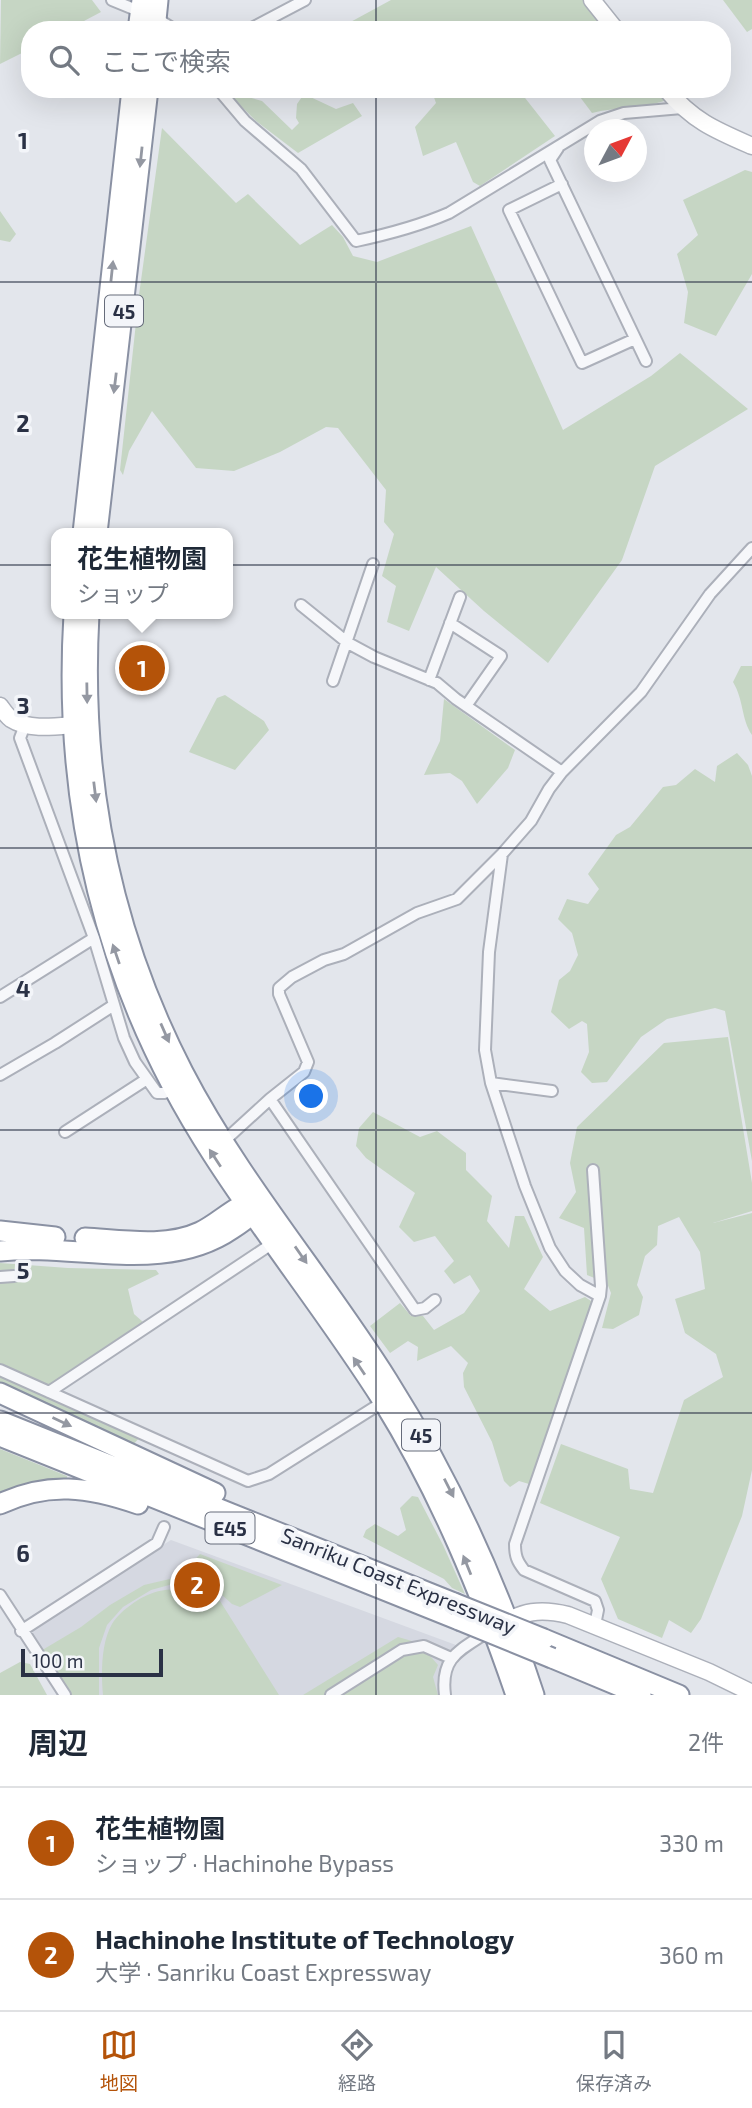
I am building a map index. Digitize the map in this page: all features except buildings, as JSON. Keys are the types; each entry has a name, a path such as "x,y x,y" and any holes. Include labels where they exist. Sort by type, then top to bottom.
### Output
{"highway":[{"name":"45","path":"84,528 131,98"},
{"name":"45","path":"98,528 147,98"},
{"name":"45","path":"74,619 80,724 80,805 97,888 115,952 135,1005 174,1089 211,1153 359,1337 426,1443 484,1561 516,1695"},
{"name":"45","path":"89,619 80,724 102,843 135,961 182,1070 223,1142 273,1243 383,1402 430,1486 534,1695"},
{"path":"0,1237 35,1242 179,1238 200,1231 253,1205"},
{"path":"0,1231 35,1242"},
{"path":"0,1249 35,1242"},
{"path":"0,1393 403,1582"},
{"name":"Sanriku Coast Expressway","path":"0,1421 403,1582 552,1658 641,1695"},
{"name":"Sanriku Coast Expressway","path":"0,1436 308,1560 544,1639 680,1695"},
{"path":"0,1504 44,1490 85,1489 115,1496 308,1560"}],"street":[{"path":"112,0 148,15"},
{"path":"592,0 609,21"},
{"path":"264,21 301,1"},
{"path":"226,98 245,121 301,169 356,241 395,233 449,213 600,121 624,113 682,108"},
{"path":"674,98 682,108 712,129 752,146"},
{"path":"560,145 550,160 646,361"},
{"path":"562,184 509,210 582,363 635,339"},
{"path":"223,1142 304,1072 309,1062 279,995 279,988 324,960 344,954 417,913 457,899 531,821 562,772 641,692 710,594 752,548"},
{"path":"333,681 373,564"},
{"path":"429,680 460,597"},
{"path":"301,605 348,643 436,683 562,772"},
{"path":"450,624 501,656 466,706"},
{"path":"0,706 11,719 25,725 80,724"},
{"path":"25,725 20,738 94,938 124,1038 135,1062 157,1093 174,1089"},
{"path":"502,853 489,952 485,1050 491,1083 550,1248 565,1271 580,1285 600,1296"},
{"path":"0,997 94,938"},
{"path":"0,1075 114,1005"},
{"path":"65,1132 147,1079"},
{"path":"491,1083 552,1091"},
{"path":"270,1099 415,1310 425,1308 435,1300"},
{"path":"593,1170 600,1296 515,1544 515,1554 517,1562 524,1570 595,1601 598,1610 595,1625"},
{"path":"49,1392 273,1243"},
{"path":"0,1277 14,1276"},
{"path":"0,1370 248,1481 269,1474 383,1402"},
{"path":"186,1468 191,1455"},
{"path":"21,1630 157,1544 164,1527"},
{"path":"0,1595 65,1695"},
{"path":"445,1695 444,1672 451,1658 501,1624 524,1613 553,1611 595,1625 744,1692"},
{"path":"331,1695 402,1650 424,1646 451,1658"}],"shaded area":[{"path":"171,1540 456,1645 470,1637 476,1647 461,1656 450,1672 450,1695 71,1695 27,1631"}],"green space":[{"path":"1,0 92,0 101,12 84,21 21,21 21,54 0,64"},
{"path":"391,0 586,0 601,21 352,21"},
{"path":"723,0 752,0 752,29 747,32"},
{"path":"233,98 262,101 292,130 299,123 296,118 297,104 301,98 313,98 336,109 353,103 362,116 298,153 256,121"},
{"path":"434,98 525,98 555,136 480,186 473,182 456,142 423,156 415,127 436,103"},
{"path":"581,98 663,98 664,101 646,105 592,113"},
{"path":"162,128 236,203 248,194 300,245 332,225 343,237 353,256 377,262 471,226 563,430 651,376 680,353 748,409 655,466 622,560 548,663 484,611 436,567 409,631 387,622 396,586 382,576 394,534 384,522 386,490 338,428 326,427 280,452 234,471 196,468 152,411 129,451 123,475 120,470 139,295"},
{"path":"745,170 752,172 752,274 716,336 684,323 688,292 677,254 698,235 683,200"},
{"path":"0,211 16,234 10,242 0,240"},
{"path":"741,666 752,666 752,735 733,682"},
{"path":"225,695 264,721 269,730 235,770 189,752 217,698"},
{"path":"444,699 515,750 508,768 477,804 462,781 450,773 424,775 440,741"},
{"path":"737,753 748,765 752,776 752,1161 725,1011 715,1008 667,1019 641,1037 607,1082 592,1083 581,1072 589,1052 587,1024 582,1021 569,1029 551,1012 559,980 570,971 578,955 572,933 558,919 567,899 588,904 599,889 588,874 616,835 630,827 663,787 676,785 695,769 715,782 717,766"},
{"path":"728,1037 752,1183 752,1211 713,1223 752,1213 752,1470 742,1516 701,1619 691,1633 669,1620 662,1638 618,1619 601,1579 620,1537 540,1503 561,1444 628,1469 630,1489 653,1493 684,1400 723,1377 716,1354 685,1333 675,1299 705,1289 700,1252 679,1217 658,1226 657,1245 645,1256 637,1285 643,1297 639,1315 613,1329 602,1328 611,1293 607,1283 587,1275 584,1228 559,1218 576,1192 570,1163 577,1127 664,1043"},
{"path":"373,1112 420,1137 437,1131 466,1153 466,1170 492,1196 487,1221 509,1248 515,1216 524,1216 543,1257 524,1289 550,1311 585,1297 594,1303 529,1484 519,1481 510,1487 504,1481 492,1442 464,1387 463,1373 468,1363 451,1346 417,1361 418,1347 408,1341 390,1353 370,1326 400,1303 411,1316 423,1316 434,1330 464,1313 480,1291 470,1275 454,1284 444,1271 454,1261 435,1236 414,1242 399,1227 415,1193 366,1158 356,1146 359,1128"},
{"path":"0,1263 156,1270 159,1274 128,1289 134,1314 143,1322 42,1394 139,1438 133,1445 0,1382"},
{"path":"0,1449 67,1476 67,1481 0,1496"},
{"path":"412,1496 418,1497 465,1594 452,1588 444,1579 363,1537 366,1530 375,1524 398,1536 406,1530 400,1508"},
{"path":"200,1554 282,1585 240,1607 232,1604 212,1586 191,1579 151,1590 123,1607 107,1625 99,1648 99,1695 68,1695 39,1652 144,1585 174,1578"},
{"path":"194,1589 215,1593 279,1695 103,1695 104,1649 115,1619 129,1606 155,1592"},
{"path":"398,1637 419,1643 438,1665 433,1677 438,1695 303,1695"},
{"path":"20,1662 30,1664 47,1695 0,1695 0,1673"}],"place":[{"name":"花生植物園","path":"142,668"},
{"name":"Hachinohe Institute of Technology","path":"197,1585"}]}
